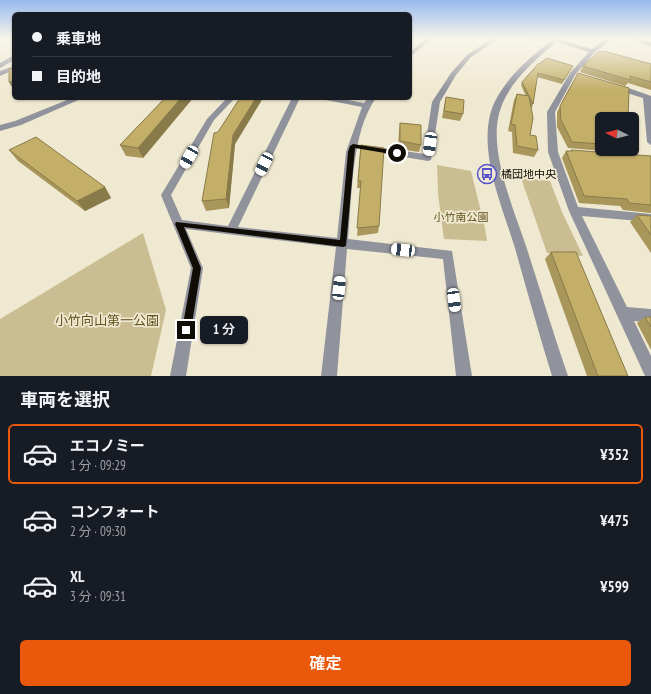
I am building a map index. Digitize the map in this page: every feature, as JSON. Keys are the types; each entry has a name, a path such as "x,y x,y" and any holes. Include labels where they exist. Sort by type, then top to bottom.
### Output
{"street":[{"path":"353,146 428,158 436,102 453,74 470,56"},
{"path":"538,56 523,69 505,93 494,115 492,148 504,194 560,376"},
{"path":"594,56 576,75 551,112 557,152 574,212 651,372"},
{"path":"0,66 12,58"},
{"path":"0,74 12,69"},
{"path":"610,85 649,97 651,142"},
{"path":"0,128 18,123 74,100"},
{"path":"178,376 197,268 166,195 211,119 228,100"},
{"path":"231,230 295,100"},
{"path":"329,376 351,152 369,102 348,100"},
{"path":"574,212 651,218"},
{"path":"179,224 448,255 464,376"},
{"path":"623,313 651,316"}],"green space":[{"name":"小竹南公園","path":"437,165 471,171 487,241 444,239 438,194"},
{"path":"521,178 550,181 562,212 583,256 547,253"},
{"name":"小竹向山第一公園","path":"143,233 166,310 151,376 0,376 0,319"}],"building":[{"path":"594,56 620,56 651,64 651,82 630,76 630,80 583,66"},
{"path":"547,58 573,66 564,80 538,73 533,104 522,82 539,63"},
{"path":"12,68 12,81 9,82 9,69"},
{"path":"578,73 629,88 628,112 595,112 595,144 572,142 561,120 560,106"},
{"path":"517,94 529,96 533,118 530,135 536,136 538,150 517,146 515,125 511,124"},
{"path":"446,97 464,100 463,114 444,111"},
{"path":"163,100 179,100 138,148 120,145"},
{"path":"239,100 255,100 233,135 226,199 202,201 214,133 218,132"},
{"path":"400,123 421,125 421,145 400,141"},
{"path":"36,137 105,187 77,201 9,150"},
{"path":"361,145 384,148 379,226 357,228 361,181 358,181"},
{"path":"571,150 595,152 595,156 651,156 651,205 629,203 627,199 584,196 566,151 572,151"},
{"path":"637,215 651,216 651,235"},
{"path":"551,252 576,252 628,376 598,376"},
{"path":"645,317 651,317 651,327"}],"place":[{"name":"橘団地中央","path":"487,174"}],"route":[{"path":"186,330 197,268 179,224 343,244 351,152 353,146 397,153"}]}
